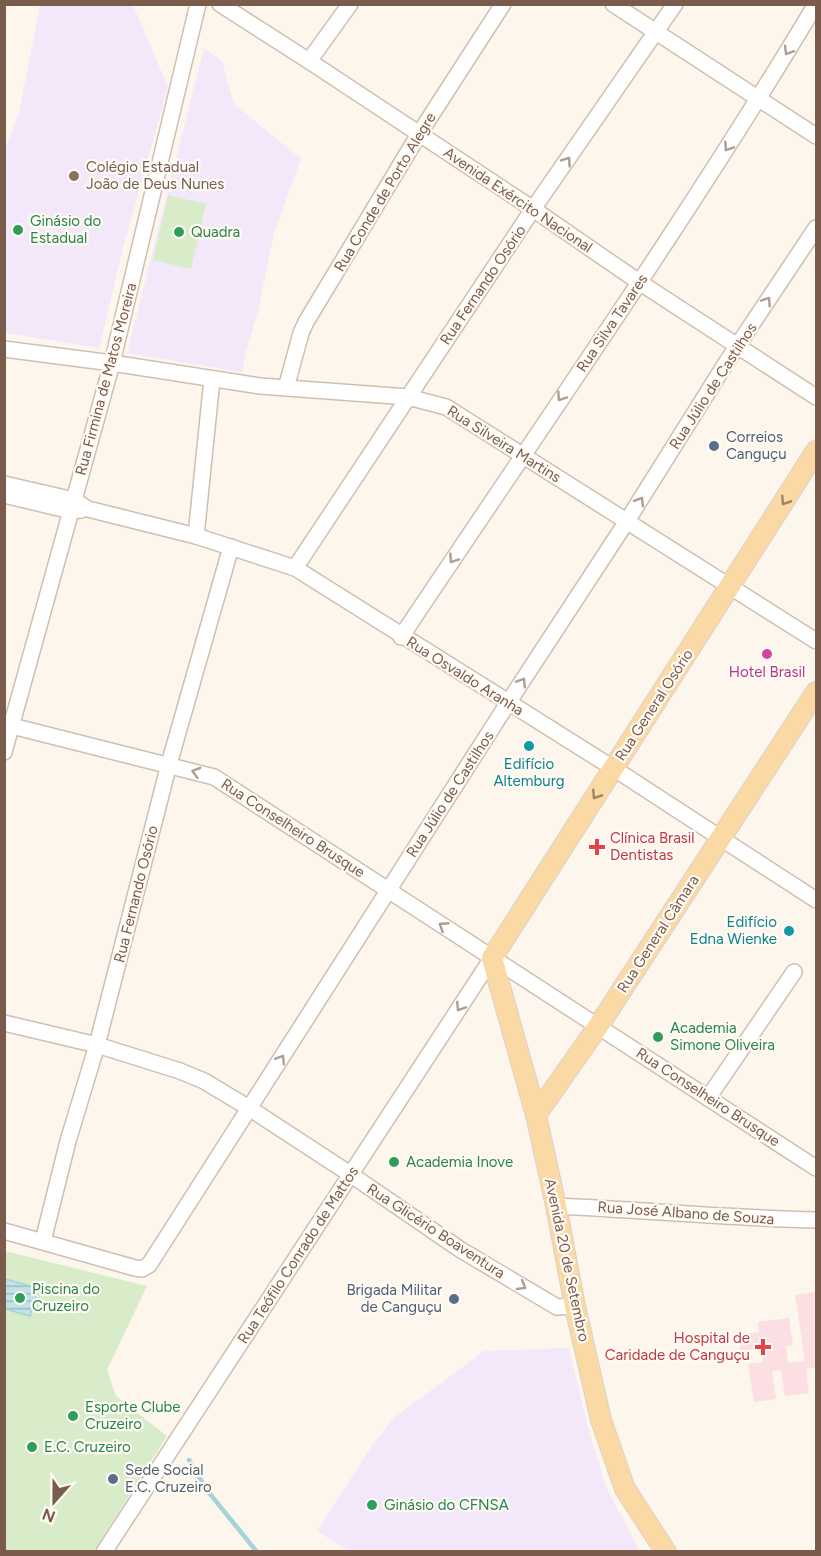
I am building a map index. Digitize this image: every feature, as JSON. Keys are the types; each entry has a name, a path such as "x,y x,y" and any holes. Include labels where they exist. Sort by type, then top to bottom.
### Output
{"main road":[{"name":"Rua General Osório","path":"492,958 816,452"},
{"name":"Rua General Câmara","path":"536,1115 599,1025 816,692"},
{"name":"Avenida 20 de Setembro","path":"492,958 536,1115 601,1420 625,1489 666,1551"}],"street":[{"name":"Rua Firmina de Matos Moreira","path":"4,752 8,725 73,506 112,363 198,4"},
{"name":"Avenida Exército Nacional","path":"220,4 533,209 639,282 816,396"},
{"path":"309,61 350,4"},
{"name":"Rua Conde de Porto Alegre","path":"286,388 306,322 419,134 503,4"},
{"path":"613,4 816,136"},
{"name":"Rua Fernando Osório","path":"295,568 533,209 675,4"},
{"name":"Rua Silva Tavares","path":"401,636 760,98 816,4"},
{"name":"Rua Júlio de Castilhos","path":"43,1241 142,1269 149,1265 738,345 816,228"},
{"name":"Rua Silveira Martins","path":"4,349 260,386 408,397 446,407 816,641"},
{"path":"196,536 212,378"},
{"name":"Rua Osvaldo Aranha","path":"4,484 73,506"},
{"name":"Rua Osvaldo Aranha","path":"4,495 88,509 196,536 295,568 613,768 816,900"},
{"name":"Rua Fernando Osório","path":"43,1241 68,1141 97,1046 170,764 231,547"},
{"name":"Rua Conselheiro Brusque","path":"8,725 170,764 214,777 816,1168"},
{"name":"Rua Teófilo Conrado de Mattos","path":"104,1551 492,958"},
{"path":"708,1098 794,972"},
{"name":"Rua Glicério Boaventura","path":"4,1023 97,1046 180,1071 204,1082 249,1108 350,1174 461,1250 557,1307 575,1306"},
{"name":"Rua José Albano de Souza","path":"556,1206 757,1219 816,1220"},
{"path":"4,1231 43,1241"}],"shaded area":[{"name":"Colégio Estadual João de Deus Nunes","path":"40,5 133,5 168,87 123,248 99,348 5,333 5,149 19,113"},
{"path":"204,48 222,61 234,104 301,159 274,233 259,307 242,372 127,353"},
{"name":"Hospital de Caridade de Canguçu","path":"816,1292 816,1367 806,1369 809,1393 785,1396 781,1370 772,1371 776,1399 754,1402 748,1364 763,1362 761,1348 740,1351 738,1335 759,1332 758,1322 789,1318 793,1345 786,1346 788,1363 805,1361 795,1295"},
{"path":"569,1348 588,1428 606,1487 640,1551 349,1551 317,1531 373,1444 394,1418 484,1351"}],"green space":[{"name":"Quadra","path":"168,195 206,204 191,269 153,260"},
{"name":"Esporte Clube Cruzeiro","path":"5,1251 147,1286 107,1370 116,1396 167,1436 94,1551 5,1552"}],"water":[{"name":"Piscina do Cruzeiro","path":"5,1279 38,1288 30,1316 5,1309"}],"waterway":[{"path":"189,1460 206,1489 257,1552"}],"place":[{"name":"Colégio Estadual João de Deus Nunes","path":"74,176"},
{"name":"Ginásio do Estadual","path":"18,230"},
{"name":"Quadra","path":"179,232"},
{"name":"Correios Canguçu","path":"714,446"},
{"name":"Hotel Brasil","path":"767,654"},
{"name":"Edifício Altemburg","path":"529,746"},
{"name":"Clínica Brasil Dentistas","path":"597,847"},
{"name":"Edifício Edna Wienke","path":"789,931"},
{"name":"Academia Simone Oliveira","path":"658,1037"},
{"name":"Academia Inove","path":"394,1162"},
{"name":"Piscina do Cruzeiro","path":"20,1298"},
{"name":"Brigada Militar de Canguçu","path":"454,1299"},
{"name":"Hospital de Caridade de Canguçu","path":"763,1347"},
{"name":"Esporte Clube Cruzeiro","path":"73,1416"},
{"name":"E.C. Cruzeiro","path":"32,1447"},
{"name":"Sede Social E.C. Cruzeiro","path":"113,1479"},
{"name":"Ginásio do CFNSA","path":"372,1505"}]}
